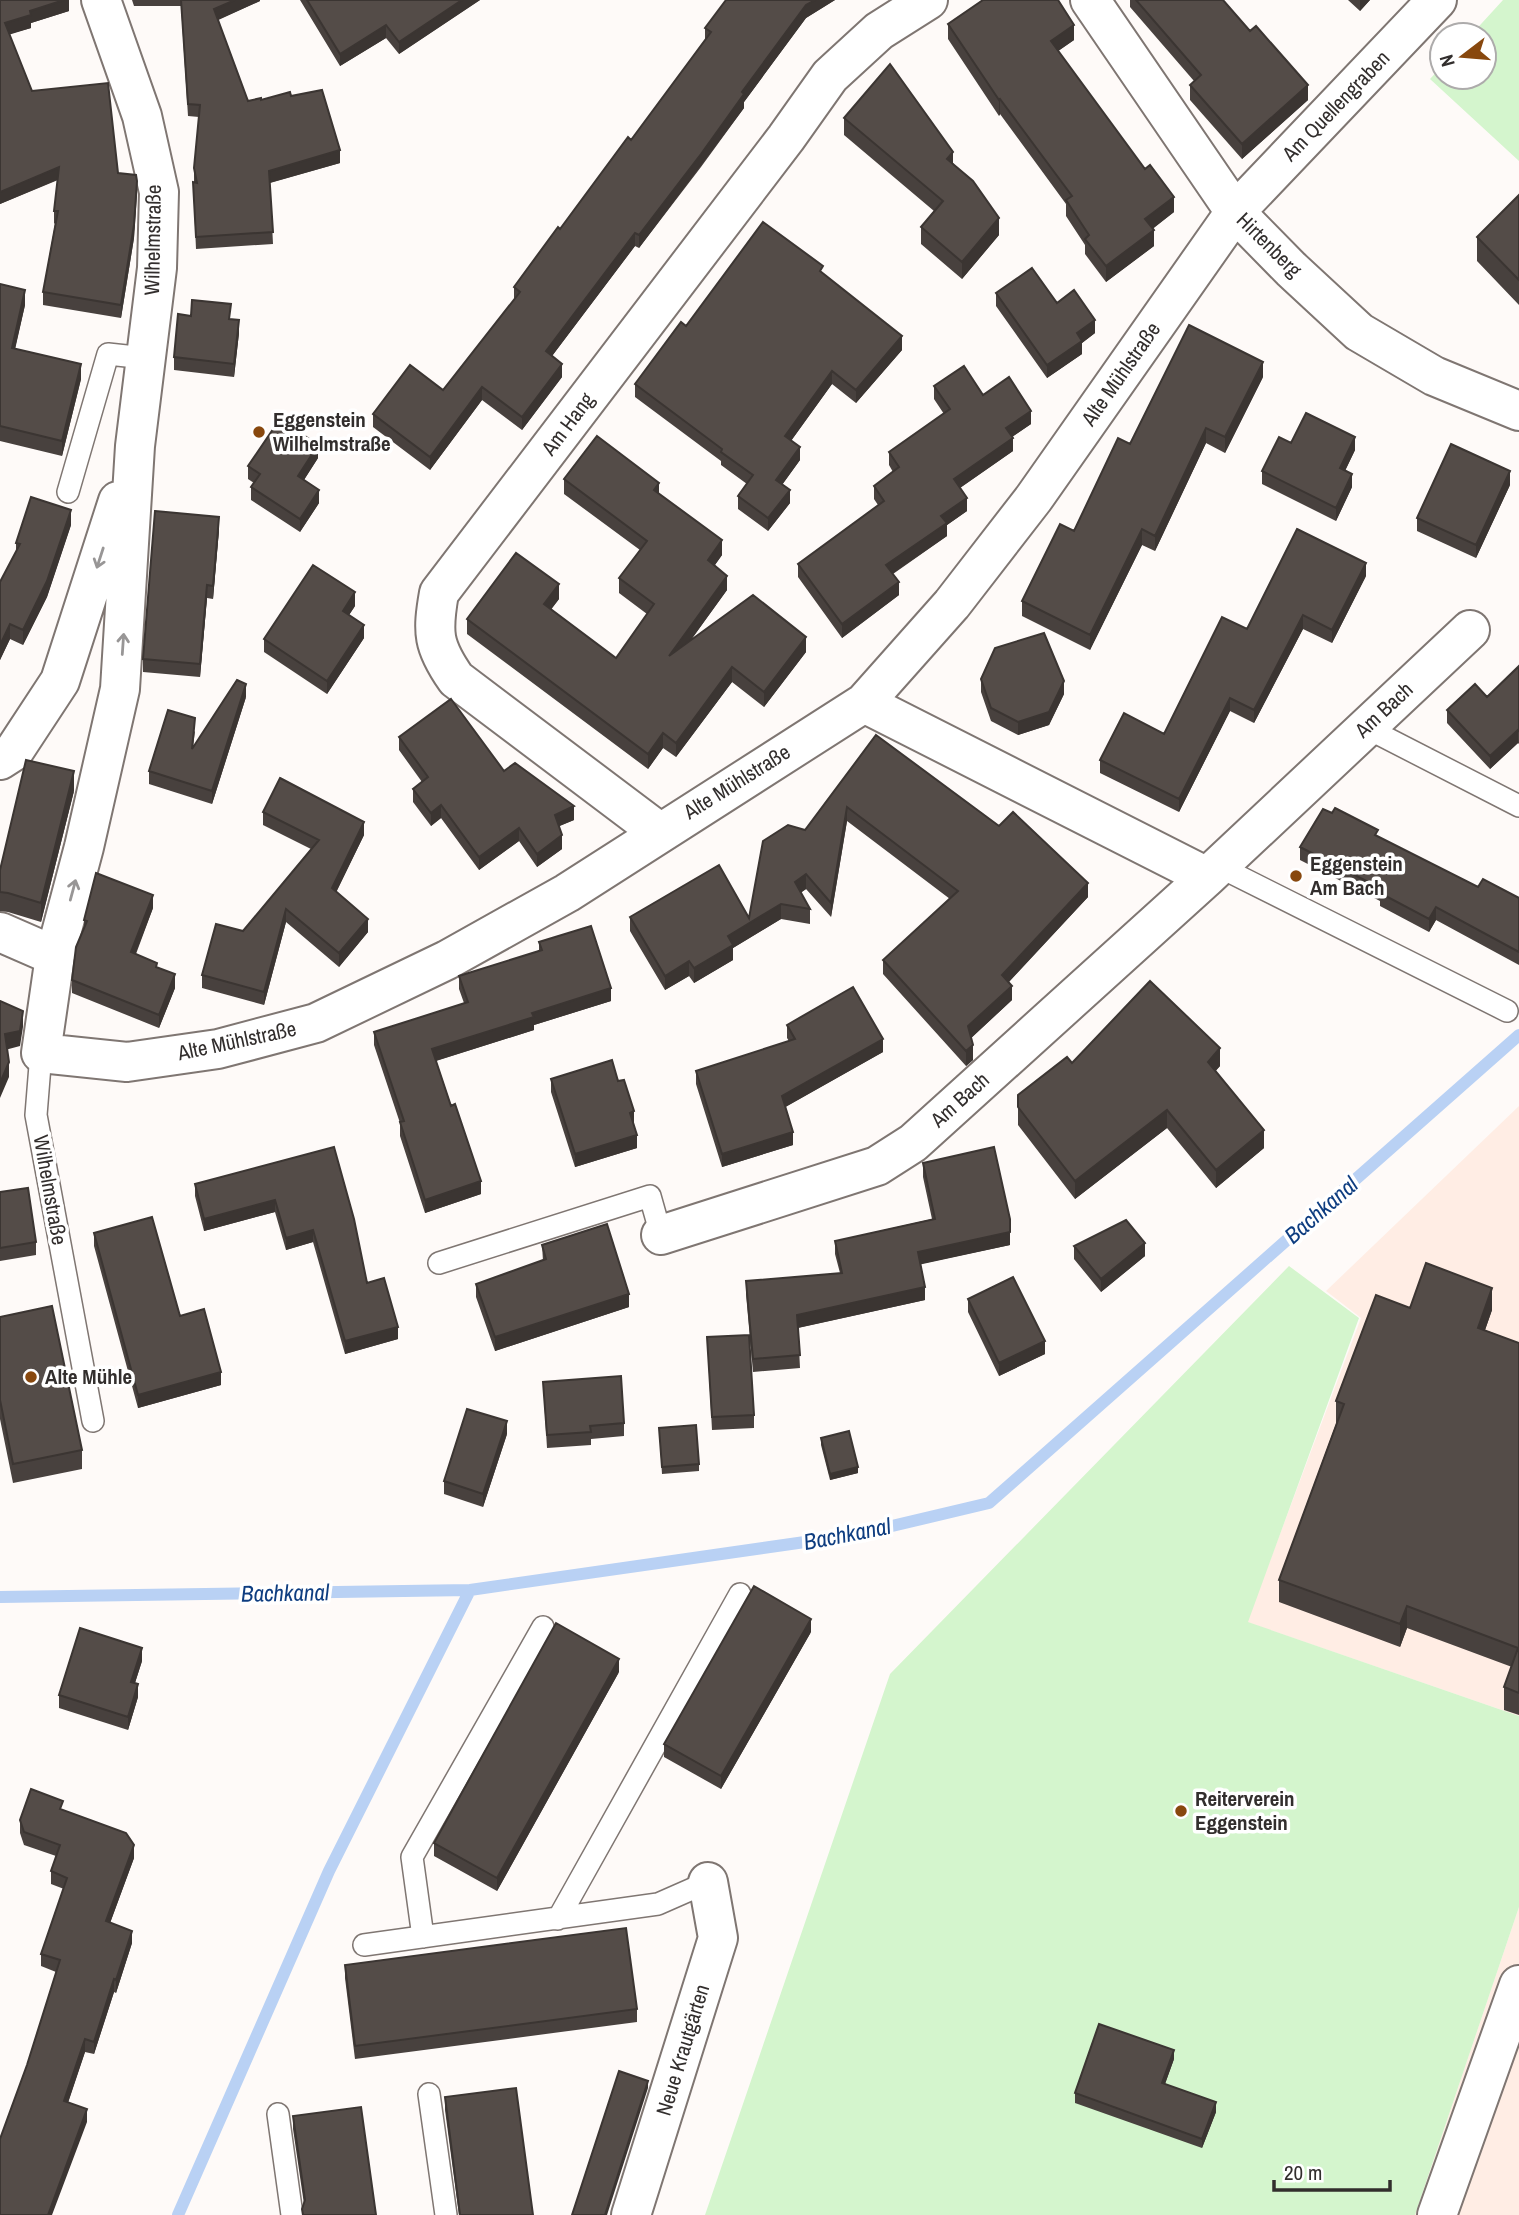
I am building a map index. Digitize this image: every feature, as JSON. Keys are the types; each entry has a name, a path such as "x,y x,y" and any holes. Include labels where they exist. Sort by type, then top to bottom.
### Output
{"street":[{"name":"Wilhelmstraße","path":"41,1053 55,956 85,847 120,689 135,446 157,268 159,192 142,116 101,0"},
{"name":"Am Hang","path":"659,832 456,679 440,656 433,625 439,593 786,138 830,76 880,31 928,0"},
{"name":"Hirtenberg","path":"1090,0 1235,212 1291,269 1359,332 1434,376 1519,411"},
{"name":"Am Quellengraben","path":"1235,212 1437,0"},
{"name":"Alte Mühlstraße","path":"41,1053 127,1062 218,1049 316,1023 447,960 567,893 864,703 952,604 1034,498 1235,212"},
{"name":"Wilhelmstraße","path":"0,760 14,751 60,681 135,446"},
{"name":"Am Bach","path":"661,1235 877,1166 913,1143 1213,871 1470,630"},
{"path":"60,681 120,689"},
{"path":"864,703 1213,871"},
{"path":"0,932 55,956"},
{"name":"Neue Krautgärten","path":"631,2215 718,1938 708,1882"},
{"path":"1437,2215 1519,1985"}],"lane":[{"path":"68,492 108,354 145,358"},
{"path":"1365,727 1519,806"},
{"path":"1213,871 1507,1012"},
{"name":"Wilhelmstraße","path":"41,1053 36,1115 93,1422"},
{"path":"439,1263 650,1196 661,1235"},
{"path":"558,1919 740,1594"},
{"path":"423,1937 412,1857 543,1627"},
{"path":"364,1945 657,1904 708,1882"},
{"path":"429,2094 446,2215"},
{"path":"278,2114 292,2215"}],"shaded area":[{"path":"1519,1106 1519,1716 1247,1622 1361,1318 1326,1291"},
{"path":"1519,1907 1519,2215 1415,2215"}],"green space":[{"path":"1503,0 1519,0 1519,161 1443,91 1498,91 1498,21 1484,21"},
{"name":"Reiterverein Eggenstein","path":"1289,1266 1359,1318 1248,1622 1519,1716 1519,1907 1415,2215 705,2215 890,1674"}],"building":[{"path":"0,0 64,0 30,11 31,15 5,23 32,91 108,83 118,173 136,175 137,181 134,225 121,305 43,292 58,211 54,211 59,167 0,192"},
{"path":"181,0 235,0 214,9 248,101 290,92 291,96 322,90 340,150 269,171 273,232 196,237 193,182 197,183 194,168 200,105 188,104"},
{"path":"307,0 462,0 399,42 386,25 340,54"},
{"path":"726,0 815,0 806,5 742,92 744,94 701,154 639,235 635,233 546,351 562,364 522,417 482,387 430,457 373,414 410,365 443,390 520,292 514,287 558,227 560,229 628,137 631,140 711,32 705,28"},
{"path":"983,0 1058,0 1074,25 1051,41 1145,169 1150,165 1174,197 1145,219 1154,230 1106,266 1085,239 1089,235 1066,200 1072,196 999,100 948,24"},
{"path":"1136,0 1223,0 1250,31 1256,26 1308,85 1242,144 1190,85 1201,75"},
{"path":"890,64 953,152 947,159 973,181 999,218 962,262 921,227 943,201 844,118"},
{"path":"1519,195 1519,280 1477,237"},
{"path":"763,222 823,266 820,271 902,336 856,390 832,371 785,436 800,447 776,480 790,490 768,518 738,496 753,475 635,384 681,322 686,326"},
{"path":"1032,268 1057,303 1074,290 1095,320 1077,333 1082,341 1047,365 996,293"},
{"path":"0,284 25,290 12,348 81,364 62,441 0,426"},
{"path":"192,300 231,304 229,319 239,320 234,364 174,357 178,314 191,316"},
{"path":"1189,325 1263,362 1225,437 1206,428 1155,536 1142,529 1090,635 1022,601 1060,524 1074,531 1118,438 1130,444"},
{"path":"964,366 983,395 1009,377 1031,411 1006,428 1013,438 954,479 967,498 941,516 947,523 886,565 899,582 842,624 798,564 884,501 874,486 899,467 889,452 950,409 934,386"},
{"path":"1306,413 1355,437 1340,468 1352,474 1336,508 1262,471 1279,437 1291,443"},
{"path":"280,419 318,445 298,476 319,490 300,519 251,487 260,474 248,466"},
{"path":"597,436 659,483 654,490 722,540 708,560 727,576 669,656 753,595 806,637 764,692 732,667 676,743 663,733 648,754 467,619 516,553 559,584 544,604 616,658 654,604 619,578 647,541 564,479"},
{"path":"1451,444 1510,471 1476,545 1417,518"},
{"path":"31,497 71,510 47,581 23,630 10,624 0,645 0,582 20,544 16,543"},
{"path":"155,511 219,517 213,586 207,585 200,664 143,659"},
{"path":"1297,529 1366,563 1332,630 1303,615 1254,710 1230,698 1179,799 1100,760 1124,713 1164,734 1222,617 1247,629"},
{"path":"313,565 355,592 343,611 364,625 327,681 264,639"},
{"path":"1044,633 1064,681 1049,712 1018,722 991,708 981,679 995,648"},
{"path":"1519,666 1519,731 1490,756 1447,710 1475,684 1487,697"},
{"path":"237,680 246,684 212,791 149,771 168,710 195,718 192,749"},
{"path":"451,699 504,771 515,763 574,806 555,815 562,835 537,854 519,828 479,857 441,805 431,813 413,789 428,777 399,737"},
{"path":"876,735 999,826 1013,812 1088,883 1002,975 1012,986 968,1026 973,1045 966,1051 883,960 958,891 847,807 831,903 806,874 795,882 810,909 781,904 728,936 733,945 694,968 689,961 665,976 630,917 719,865 749,918 763,841 788,825 805,830"},
{"path":"26,760 74,771 41,903 0,892 0,870"},
{"path":"280,778 364,822 332,888 368,919 339,953 286,909 264,992 202,975 216,924 243,931 319,840 263,812"},
{"path":"1335,808 1378,830 1375,835 1478,887 1483,879 1519,898 1519,952 1436,907 1429,919 1380,893 1382,889 1300,847 1323,809 1332,813"},
{"path":"96,873 153,895 131,952 157,963 156,967 175,974 159,1015 72,980 76,947 87,921 84,920"},
{"path":"591,926 611,988 532,1013 534,1017 432,1049 451,1106 455,1104 481,1181 425,1200 400,1122 404,1121 374,1032 468,1002 459,976 542,950 539,942"},
{"path":"1150,981 1220,1048 1208,1062 1264,1130 1216,1170 1167,1110 1075,1181 1018,1107 1018,1095 1067,1057 1072,1063"},
{"path":"853,987 883,1039 782,1096 793,1132 722,1154 696,1071 795,1039 787,1025"},
{"path":"0,1001 23,1011 20,1031 5,1034 9,1062 0,1083"},
{"path":"612,1060 618,1081 624,1080 634,1111 630,1113 637,1135 575,1154 551,1079"},
{"path":"334,1147 354,1219 367,1283 384,1278 398,1327 345,1341 313,1230 286,1238 275,1200 204,1219 195,1184"},
{"path":"994,1147 1010,1219 1010,1232 918,1252 925,1287 797,1315 800,1355 753,1359 746,1281 842,1273 835,1241 935,1219 923,1163"},
{"path":"28,1188 36,1242 0,1248 0,1192"},
{"path":"152,1217 180,1316 204,1309 221,1372 138,1395 94,1233"},
{"path":"1126,1220 1145,1243 1101,1279 1074,1246"},
{"path":"607,1224 629,1294 495,1337 476,1284 546,1259 542,1245"},
{"path":"1426,1263 1492,1288 1478,1328 1519,1343 1519,1693 1504,1687 1518,1648 1407,1606 1400,1624 1279,1580 1344,1404 1336,1401 1376,1295 1410,1308"},
{"path":"1013,1277 1045,1341 999,1363 968,1299"},
{"name":"Alte Mühle","path":"52,1306 82,1450 13,1464 0,1400 0,1317"},
{"path":"749,1335 754,1415 712,1417 707,1337"},
{"path":"621,1376 624,1423 590,1426 591,1432 547,1435 543,1382"},
{"path":"467,1409 507,1421 483,1494 444,1481"},
{"path":"696,1425 699,1464 662,1467 659,1428"},
{"path":"849,1431 858,1467 830,1474 821,1438"},
{"path":"754,1586 811,1619 721,1776 664,1744"},
{"path":"556,1623 619,1659 497,1878 434,1843"},
{"path":"80,1628 142,1648 131,1682 138,1684 128,1717 59,1695"},
{"path":"31,1789 63,1801 60,1809 126,1833 134,1845 106,1921 132,1931 94,2042 85,2039 64,2101 87,2109 48,2215 0,2215 0,2139 60,1960 41,1954 67,1878 51,1871 60,1845 24,1832 20,1820"},
{"path":"626,1928 637,2009 355,2046 345,1965"},
{"path":"1099,2024 1174,2050 1162,2083 1216,2102 1202,2139 1075,2093"},
{"path":"619,2071 648,2081 605,2215 572,2215"},
{"path":"516,2088 533,2215 460,2215 445,2097"},
{"path":"361,2107 376,2215 303,2215 305,2200 293,2116"}],"waterway":[{"name":"Bachkanal","path":"0,1597 470,1590 854,1535 989,1503 1519,1035"},
{"path":"178,2215 329,1871 470,1590"}],"place":[{"name":"Eggenstein Wilhelmstraße","path":"259,432"},
{"name":"Eggenstein Am Bach","path":"1296,876"},
{"name":"Alte Mühle","path":"31,1377"},
{"name":"Reiterverein Eggenstein","path":"1181,1811"}]}
